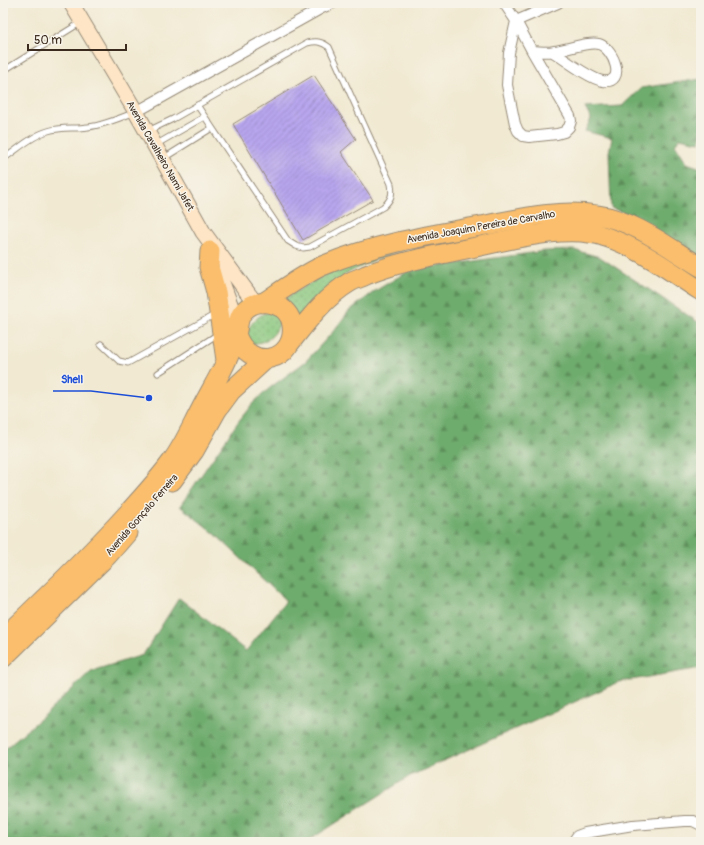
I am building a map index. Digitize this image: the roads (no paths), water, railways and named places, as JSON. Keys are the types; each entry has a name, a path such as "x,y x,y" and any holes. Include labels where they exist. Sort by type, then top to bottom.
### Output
{"highway":[{"name":"Avenida Joaquim Pereira de Carvalho","path":"259,303 304,275 322,266 390,243 507,221 554,214 596,214 616,219 638,229 701,268"},
{"name":"Avenida Joaquim Pereira de Carvalho","path":"290,342 315,311 333,295 350,282 374,272 407,261 525,237 555,233 584,232 606,236 635,249 701,291"},
{"path":"210,251 210,267 219,312 232,329 246,352 256,357 266,359 279,355 285,350 293,333 292,323 288,314 272,303 259,303 247,308 232,329"},
{"name":"Avenida Gonçalo Ferreira","path":"3,638 105,539 172,461 192,427 226,360 232,329"},
{"name":"Avenida Gonçalo Ferreira","path":"3,658 108,554 156,501 190,457 217,410 231,391 266,359"}],"main road":[{"name":"Avenida Cavalheiro Nami Jafet","path":"71,3 136,112 203,232 259,303"},
{"path":"203,232 210,251 232,329"}],"street":[{"path":"136,112 333,3"},
{"path":"504,3 516,21 570,116 571,122 569,128 564,132 529,137 522,136 518,131 515,124 507,85 509,53 516,21"},
{"path":"516,21 558,3"},
{"path":"532,51 553,52 598,44 605,47 612,55 615,64 615,75 612,79 602,81 553,52"},
{"path":"573,842 577,836 585,833 633,825 685,821 692,821 701,825"}],"lane":[{"path":"3,71 82,22"},
{"path":"147,132 173,119 197,105 307,43 316,41 323,43 328,47 391,184 393,194 390,201 383,207 310,247 303,248 296,246 288,241 274,222 197,105"},
{"path":"3,159 34,137 47,131 88,127 112,121 136,112"},
{"path":"154,146 204,117"},
{"path":"162,159 212,128"},
{"path":"101,344 120,361 128,363 219,312"},
{"path":"158,373 232,329"}],"place":[{"name":"Shell","path":"149,398"}]}
